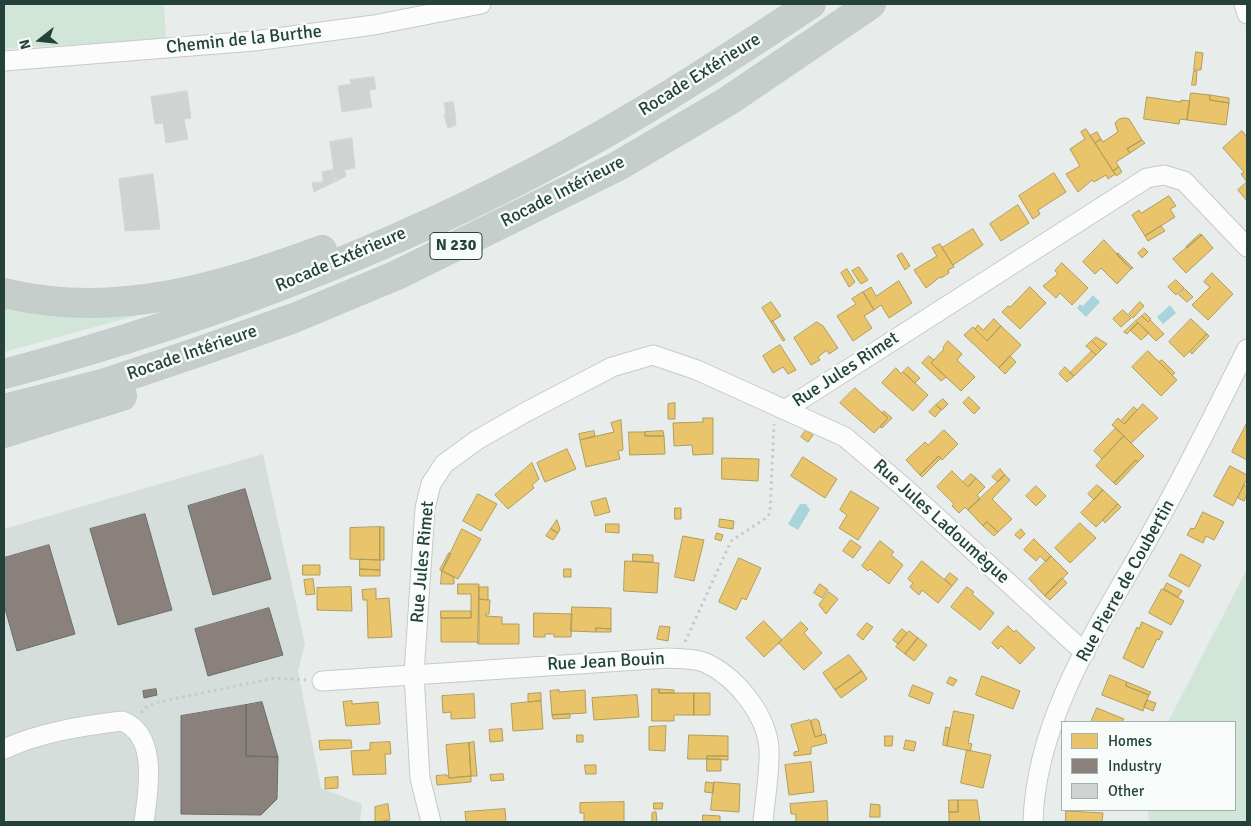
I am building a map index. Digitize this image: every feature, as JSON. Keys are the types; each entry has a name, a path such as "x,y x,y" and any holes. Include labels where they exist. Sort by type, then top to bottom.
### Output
{"highway":[{"name":"Rocade Extérieure","path":"4,374 95,350 192,319 284,285 385,243 501,189 601,136 706,74 811,4"},
{"name":"Rocade Intérieure","path":"4,409 106,382 294,318 397,275 618,166 728,101 871,4"},
{"path":"4,293 84,303 136,302 188,293 259,272 501,189"},
{"path":"4,433 114,400 196,367 294,318"}],"street":[{"name":"Chemin de la Burthe","path":"4,61 254,41 374,25 481,4"},
{"path":"1244,4 1247,14"},
{"name":"Rue Jules Rimet","path":"431,822 427,814 420,778 414,674 425,508 431,484 444,464 477,440 612,367 653,355 697,370 780,406 1147,178 1164,175 1184,181 1247,248"},
{"name":"Rue Pierre de Coubertin","path":"1033,822 1033,808 1045,746 1063,696 1182,478 1247,349"},
{"name":"Rue Jules Ladoumègue","path":"780,406 845,437 907,490 1085,653"},
{"name":"Rue Jean Bouin","path":"322,681 677,659 704,662 731,679 748,697 759,717 769,748 763,822"},
{"path":"4,749 31,737 54,732 122,721 132,724 141,736 146,753 149,783 144,822"}],"path":[{"path":"677,659 731,540 766,518 770,512 780,406"},
{"path":"132,724 145,708 158,702 274,678 322,681"}],"shaded area":[{"path":"263,454 305,644 298,671 321,788 362,804 360,822 4,822 4,529"}],"green space":[{"path":"4,4 164,4 166,39 4,49"},
{"path":"4,305 136,312 135,316 4,352"},
{"path":"1247,569 1247,822 1149,822 1148,811 1236,811 1236,721 1169,721"}],"water":[{"path":"1093,295 1100,302 1086,317 1077,308 1080,304 1083,306"},
{"path":"1170,305 1176,313 1163,324 1157,317"},
{"path":"800,504 806,504 810,510 798,530 788,524"}],"building: Homes":[{"path":"1196,52 1203,53 1201,70 1194,70"},
{"path":"1194,71 1197,71 1196,85 1192,85"},
{"path":"1191,93 1210,95 1210,100 1229,103 1226,125 1187,120"},
{"path":"1210,95 1229,98 1229,103 1210,100"},
{"path":"1147,97 1181,102 1181,100 1190,101 1187,120 1180,119 1179,124 1144,119"},
{"path":"1119,119 1129,119 1142,140 1127,149 1130,153 1116,162 1119,167 1113,171 1095,143 1101,139 1103,142 1118,132 1115,123"},
{"path":"1086,129 1115,174 1108,179 1106,175 1094,182 1092,180 1078,192 1066,174 1080,166 1070,149 1085,139 1081,132"},
{"path":"1242,131 1247,137 1247,182 1241,174 1244,172 1223,148"},
{"path":"1097,132 1101,139 1095,143 1090,136"},
{"path":"1142,140 1145,143 1130,153 1127,149"},
{"path":"1119,167 1122,172 1116,176 1113,171"},
{"path":"1054,173 1066,192 1038,210 1040,214 1033,219 1019,196"},
{"path":"1247,182 1247,201 1238,190"},
{"path":"1169,196 1176,206 1170,209 1175,217 1145,236 1132,215 1139,210 1141,213"},
{"path":"1018,205 1029,223 1001,241 990,224"},
{"path":"1161,226 1165,231 1148,241 1145,236"},
{"path":"973,229 983,245 953,265 942,248"},
{"path":"1200,234 1202,235 1186,247"},
{"path":"1202,235 1213,248 1186,273 1173,259"},
{"path":"1104,240 1131,269 1117,284 1101,268 1095,274 1083,262"},
{"path":"940,244 954,267 948,270 949,273 940,277 926,288 914,270 937,256 932,248"},
{"path":"1144,248 1148,252 1142,258 1138,253"},
{"path":"902,253 910,266 905,270 897,256"},
{"path":"1118,253 1133,268 1131,269 1117,255"},
{"path":"1062,263 1088,288 1072,305 1060,293 1056,298 1043,286 1058,274 1055,271"},
{"path":"859,267 868,280 861,284 852,271"},
{"path":"847,269 855,282 849,287 841,273"},
{"path":"1212,273 1233,294 1208,320 1192,305 1210,287 1204,282"},
{"path":"1176,280 1184,288 1176,295 1168,287"},
{"path":"899,281 912,303 889,318 881,305 874,310 863,292 871,287 876,296"},
{"path":"1030,287 1046,303 1020,329 1002,312 1008,306 1010,307"},
{"path":"1185,289 1193,297 1187,302 1179,295"},
{"path":"863,292 874,310 864,316 872,328 853,341 837,316 856,304 852,299"},
{"path":"771,302 781,316 771,322 762,308"},
{"path":"1140,302 1144,306 1133,318 1129,314"},
{"path":"1123,310 1131,318 1121,327 1113,319"},
{"path":"1145,313 1151,319 1148,322 1142,316"},
{"path":"1142,316 1148,322 1150,320 1164,334 1156,341 1136,321"},
{"path":"994,319 1001,326 987,341 975,329 978,325 983,330"},
{"path":"1191,319 1207,334 1184,357 1169,342"},
{"path":"773,321 785,340 783,341 771,322"},
{"path":"1136,321 1138,323 1127,334 1124,332"},
{"path":"817,322 823,326 838,348 829,354 827,350 818,357 820,360 811,365 794,338"},
{"path":"1138,323 1149,333 1141,340 1130,330"},
{"path":"1001,326 1021,345 999,368 964,335 973,327 987,341"},
{"path":"1207,334 1209,336 1192,354 1190,352"},
{"path":"1096,337 1107,344 1101,350 1092,341"},
{"path":"948,341 962,354 957,360 975,377 961,391 931,363 944,349"},
{"path":"1092,341 1101,350 1096,355 1086,346"},
{"path":"780,345 796,370 788,374 783,367 773,373 763,356"},
{"path":"1092,351 1096,355 1074,376 1070,373"},
{"path":"1148,351 1177,380 1161,396 1132,367"},
{"path":"929,356 934,360 931,363 946,377 941,381 922,363"},
{"path":"1010,356 1016,362 1005,374 999,368"},
{"path":"1162,360 1175,373 1172,375 1159,362"},
{"path":"908,367 920,378 915,383 903,372"},
{"path":"1065,367 1074,376 1067,382 1059,374"},
{"path":"896,368 928,395 913,411 882,383"},
{"path":"855,388 888,418 874,433 840,403"},
{"path":"969,397 980,408 974,414 963,403"},
{"path":"943,399 948,404 942,410 936,405"},
{"path":"675,403 675,419 668,419 668,404"},
{"path":"1143,404 1158,418 1131,443 1112,425 1118,418 1124,424"},
{"path":"936,405 941,410 935,417 929,412"},
{"path":"1134,407 1137,410 1124,424 1121,421"},
{"path":"884,411 892,418 882,428 880,427 888,418 882,413"},
{"path":"703,418 713,418 713,454 693,455 692,445 674,446 673,423 703,422"},
{"path":"621,420 623,450 618,451 620,459 586,467 580,440 614,432 611,423"},
{"path":"1247,423 1247,460 1232,452"},
{"path":"1116,428 1124,436 1102,459 1094,451"},
{"path":"806,430 813,435 808,442 801,437"},
{"path":"944,430 958,444 942,460 939,456 920,475 906,460 925,442 928,445"},
{"path":"594,431 595,436 580,440 579,434"},
{"path":"663,431 664,436 645,436 645,432"},
{"path":"629,432 645,432 645,436 664,436 665,454 630,455"},
{"path":"1124,436 1144,456 1138,462 1136,460 1114,483 1096,466"},
{"path":"567,449 576,469 545,482 537,463"},
{"path":"939,456 941,458 922,477 920,475"},
{"path":"803,457 837,479 825,498 791,476"},
{"path":"722,458 759,459 758,481 722,479"},
{"path":"1136,460 1138,462 1116,485 1114,483"},
{"path":"532,463 539,479 532,485 534,488 508,509 495,495"},
{"path":"1230,466 1247,475 1247,479 1233,506 1214,496"},
{"path":"1000,469 1005,475 998,482 992,477"},
{"path":"952,471 968,487 976,478 985,487 977,495 980,499 968,510 965,507 959,513 952,506 954,504 937,487"},
{"path":"971,474 976,478 968,487 963,482"},
{"path":"1005,475 1010,480 992,499 1012,519 998,532 987,522 983,526 968,510"},
{"path":"1097,485 1103,490 1094,500 1088,494"},
{"path":"1244,485 1247,487 1247,494 1244,501 1238,498"},
{"path":"1036,486 1046,496 1036,506 1026,496"},
{"path":"1103,490 1118,504 1096,527 1081,513"},
{"path":"851,491 879,508 858,540 839,528 847,515 840,510"},
{"path":"478,494 497,504 481,531 463,521"},
{"path":"606,498 610,512 595,516 591,502"},
{"path":"1118,504 1121,507 1105,523 1103,520"},
{"path":"675,508 681,508 681,519 675,519"},
{"path":"1203,512 1224,522 1214,540 1206,536 1203,543 1187,535 1191,528 1194,529"},
{"path":"720,519 734,521 733,529 719,527"},
{"path":"557,520 560,529 558,533 551,529"},
{"path":"987,522 998,532 994,536 983,526"},
{"path":"1080,523 1096,538 1070,563 1055,548"},
{"path":"606,524 619,524 619,533 606,532"},
{"path":"380,527 380,560 350,559 350,528"},
{"path":"380,527 384,527 384,560 380,560"},
{"path":"462,529 481,539 458,579 442,571"},
{"path":"551,529 558,533 553,540 546,536"},
{"path":"1021,529 1025,534 1020,539 1015,535"},
{"path":"717,533 723,535 721,541 715,539"},
{"path":"683,536 704,540 694,581 675,577"},
{"path":"1034,539 1051,556 1046,562 1040,556 1036,561 1024,550"},
{"path":"851,540 861,547 853,558 843,551"},
{"path":"880,541 894,552 891,555 903,565 889,584 870,569 868,571 862,566"},
{"path":"449,553 451,554 442,571 440,570"},
{"path":"633,554 653,555 653,562 633,561"},
{"path":"1181,554 1201,565 1189,587 1169,576"},
{"path":"1051,556 1068,573 1045,596 1029,579"},
{"path":"739,558 761,568 746,600 742,598 736,610 719,602"},
{"path":"360,559 380,560 380,570 360,569"},
{"path":"625,561 659,563 657,593 624,591"},
{"path":"922,561 952,586 938,603 922,590 919,595 910,587 913,583 908,579"},
{"path":"303,565 320,565 320,575 303,575"},
{"path":"360,569 380,570 380,576 360,576"},
{"path":"564,569 571,569 571,577 564,577"},
{"path":"442,571 454,577 454,584 441,584"},
{"path":"950,573 958,579 952,586 945,579"},
{"path":"1062,578 1067,583 1050,600 1045,596"},
{"path":"313,579 315,594 306,595 304,580"},
{"path":"1167,583 1182,591 1178,597 1164,589"},
{"path":"458,584 479,584 479,642 441,642 441,618 471,618 471,594 458,594"},
{"path":"820,584 828,590 822,598 814,593"},
{"path":"351,587 352,611 317,610 317,588"},
{"path":"479,587 488,587 488,600 479,599"},
{"path":"967,587 974,592 972,594 994,613 980,630 951,607"},
{"path":"376,589 376,599 389,598 392,637 368,638 367,600 363,600 362,590"},
{"path":"1162,589 1184,601 1171,625 1149,613"},
{"path":"829,592 838,599 826,614 819,605"},
{"path":"479,599 490,600 489,614 486,614 486,616 502,617 502,624 519,624 519,644 478,644"},
{"path":"572,607 611,608 611,629 596,628 596,632 571,631"},
{"path":"441,611 471,611 471,618 441,618"},
{"path":"534,613 572,614 571,637 554,637 554,634 545,634 545,637 534,637"},
{"path":"764,621 782,640 764,657 746,638"},
{"path":"801,622 808,629 804,633 822,653 804,670 779,643"},
{"path":"1142,622 1163,632 1159,640 1157,639 1143,668 1123,658 1137,627 1139,629"},
{"path":"867,623 873,627 863,640 857,635"},
{"path":"660,626 670,627 668,641 657,639"},
{"path":"1008,626 1014,632 1016,630 1035,648 1020,664 1001,646 998,649 992,643"},
{"path":"596,628 611,629 611,632 596,632"},
{"path":"902,629 907,633 898,644 893,640"},
{"path":"909,631 918,638 905,654 896,647"},
{"path":"918,638 927,645 914,661 905,654"},
{"path":"849,655 862,671 835,690 823,673"},
{"path":"862,671 867,679 841,698 835,690"},
{"path":"1110,675 1127,682 1126,686 1149,695 1143,711 1102,695"},
{"path":"982,676 1020,691 1013,709 976,695"},
{"path":"950,677 957,680 953,686 947,683"},
{"path":"1127,682 1151,692 1149,695 1126,686"},
{"path":"913,685 933,693 929,704 909,696"},
{"path":"652,689 659,689 659,693 694,693 694,715 674,715 674,721 652,721"},
{"path":"659,689 674,690 674,693 659,693"},
{"path":"559,690 559,692 585,690 586,713 552,715 550,691"},
{"path":"541,693 541,701 528,702 528,694"},
{"path":"694,693 710,693 710,715 694,715"},
{"path":"474,694 475,718 451,719 451,712 443,713 442,696"},
{"path":"637,695 639,717 594,720 592,698"},
{"path":"1147,700 1156,703 1153,711 1144,707"},
{"path":"352,701 352,704 378,702 380,724 346,726 343,702"},
{"path":"541,701 543,729 513,731 511,704"},
{"path":"1097,708 1124,719 1123,721 1091,721"},
{"path":"954,711 974,715 968,743 972,744 970,751 947,746"},
{"path":"570,714 570,718 553,719 552,715"},
{"path":"816,719 819,721 822,735 815,737 811,721"},
{"path":"810,720 815,737 825,734 827,743 811,747 811,754 794,756 794,752 799,751 791,725"},
{"path":"666,726 665,751 649,750 649,727"},
{"path":"946,727 950,728 947,746 943,745"},
{"path":"502,729 503,741 490,742 489,730"},
{"path":"577,735 583,735 583,742 577,742"},
{"path":"689,735 728,736 728,756 707,756 707,759 688,759"},
{"path":"885,736 893,736 892,746 885,746"},
{"path":"351,740 352,748 320,750 319,741"},
{"path":"906,740 916,742 914,751 904,749"},
{"path":"390,742 391,754 385,754 386,774 353,775 351,751 370,750 370,743"},
{"path":"474,742 477,776 471,776 469,743"},
{"path":"469,743 471,776 449,778 446,745"},
{"path":"967,750 991,755 983,788 961,783"},
{"path":"707,756 728,756 728,760 707,759"},
{"path":"707,759 721,759 721,771 707,771"},
{"path":"811,762 814,792 789,795 785,765"},
{"path":"585,765 596,765 596,774 586,774"},
{"path":"503,774 504,780 491,781 490,775"},
{"path":"447,775 449,778 471,776 471,782 437,785 436,776"},
{"path":"338,777 338,788 325,789 325,778"},
{"path":"706,782 714,783 713,793 705,792"},
{"path":"714,782 740,784 739,812 711,810"},
{"path":"949,800 958,800 958,812 949,812"},
{"path":"958,800 977,800 980,822 949,822 949,812 958,812"},
{"path":"827,801 828,822 796,822 796,814 791,814 790,804"},
{"path":"624,802 624,822 584,822 584,813 580,813 580,803"},
{"path":"654,803 663,803 662,809 654,809"},
{"path":"388,804 390,820 375,822 375,807"},
{"path":"871,804 880,805 880,817 870,817"},
{"path":"505,809 506,822 466,822 465,812"},
{"path":"1066,811 1103,813 1102,822 1066,822"},
{"path":"656,812 657,822 652,822 652,813"},
{"path":"703,815 720,816 720,822 703,822"}],"building: Industry":[{"path":"245,489 271,579 213,595 188,506"},
{"path":"145,514 172,610 118,625 90,529"},
{"path":"49,545 75,634 17,651 4,605 4,558"},
{"path":"269,608 283,655 208,676 195,629"},
{"path":"156,689 157,695 144,698 143,691"},
{"path":"262,702 278,757 246,756 246,705"},
{"path":"246,705 246,756 278,757 277,799 261,815 181,814 181,716"}],"building: Other":[{"path":"374,77 376,89 369,90 372,107 342,112 338,86 351,84 350,80"},
{"path":"187,91 191,118 184,119 188,139 166,143 163,123 155,124 151,97"},
{"path":"453,102 455,113 446,114 444,103"},
{"path":"455,113 456,125 448,128 444,115"},
{"path":"352,138 355,168 334,172 330,142"},
{"path":"333,170 334,182 324,187 322,172"},
{"path":"344,170 346,176 335,182 334,172"},
{"path":"153,174 160,229 125,231 119,179"},
{"path":"324,182 324,187 314,192 312,183"}]}
